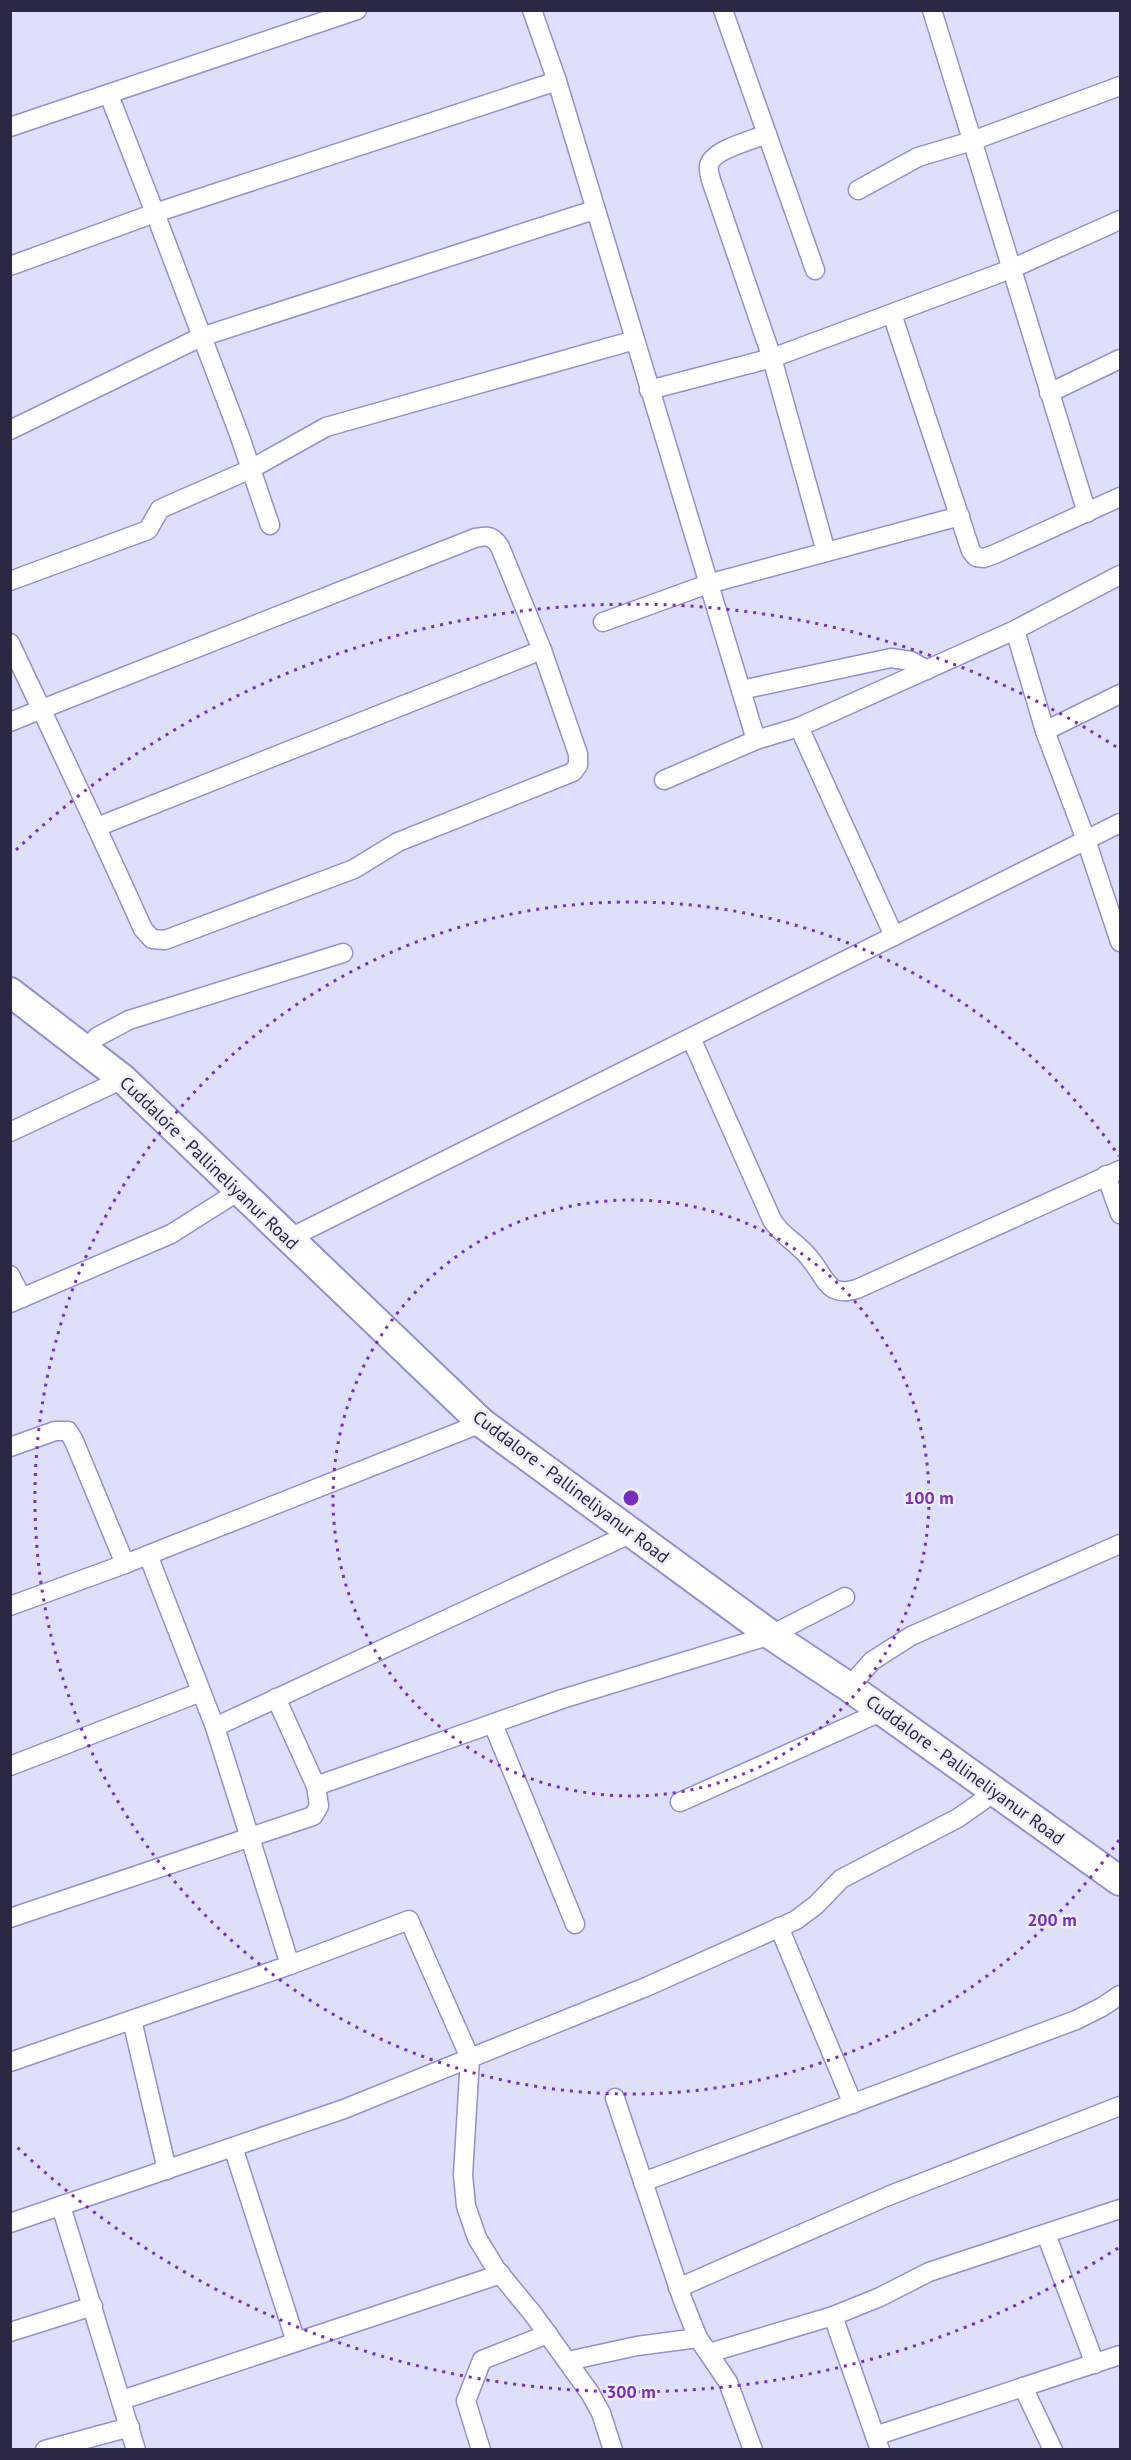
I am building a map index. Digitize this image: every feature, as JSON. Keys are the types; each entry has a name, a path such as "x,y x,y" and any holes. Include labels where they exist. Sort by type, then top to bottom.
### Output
{"main road":[{"name":"Cuddalore - Pallineliyanur Road","path":"10,992 123,1079 482,1423 771,1635 849,1687 1120,1881"}],"street":[{"path":"10,127 357,10"},
{"path":"532,10 557,81 594,210 756,740"},
{"path":"723,10 815,270"},
{"path":"932,10 1087,513"},
{"path":"10,266 154,213 557,81"},
{"path":"858,190 918,157 972,141 1120,86"},
{"path":"109,95 251,469 270,525"},
{"path":"767,134 721,152 712,158 709,166 711,180 772,358 825,552"},
{"path":"10,429 201,337 594,210"},
{"path":"649,390 772,358 1011,269 1120,220"},
{"path":"892,314 971,551 976,558 984,558 1120,498"},
{"path":"10,581 138,535 148,530 160,509 251,469 326,427 634,340"},
{"path":"1049,393 1120,359"},
{"path":"603,622 708,584 960,516"},
{"path":"10,643 42,709 97,827 142,929 152,939 165,940 354,868 398,842 573,772 578,765 578,754 542,650 500,547 495,539 486,535 464,542 42,709 10,722"},
{"path":"664,780 756,740 799,727 927,670 1015,630 1120,575"},
{"path":"1015,630 1045,730 1086,840 1120,942"},
{"path":"97,827 542,650"},
{"path":"741,690 891,658 911,661 927,670"},
{"path":"1045,730 1120,694"},
{"path":"799,727 894,936"},
{"path":"288,1239 1120,823"},
{"path":"86,1050 97,1037 129,1020 343,953"},
{"path":"691,1038 772,1220 781,1234 801,1248 810,1258 831,1288 843,1292 857,1289 1113,1172 1120,1214"},
{"path":"10,1132 123,1079"},
{"path":"10,1275 16,1301 171,1234 239,1191"},
{"path":"10,1606 125,1564 482,1423"},
{"path":"10,1447 55,1431 68,1431 125,1564"},
{"path":"215,1727 632,1533"},
{"path":"849,1687 872,1660 911,1636 1120,1544"},
{"path":"148,1555 215,1727 290,1965"},
{"path":"316,1786 562,1699 771,1635 845,1597"},
{"path":"10,1766 201,1692"},
{"path":"10,1918 313,1816 319,1806 316,1786 276,1698"},
{"path":"680,1802 883,1711"},
{"path":"493,1724 575,1924"},
{"path":"10,2223 344,2109 646,1987 796,1920 816,1905 841,1879 958,1818 995,1792"},
{"path":"10,2062 290,1965 409,1920 470,2058 463,2175 466,2206 477,2238 501,2274 568,2361 601,2413 613,2450"},
{"path":"779,1927 853,2103"},
{"path":"643,2182 1076,2020 1120,1995"},
{"path":"132,2020 167,2170"},
{"path":"615,2098 678,2288 698,2338 728,2382 753,2450"},
{"path":"678,2288 888,2196 1120,2106"},
{"path":"233,2147 296,2342"},
{"path":"61,2206 136,2450"},
{"path":"709,2353 833,2316 880,2297 929,2272 1120,2209"},
{"path":"1046,2234 1095,2364"},
{"path":"122,2400 501,2274"},
{"path":"10,2332 93,2306"},
{"path":"833,2316 878,2443 1023,2387 1120,2355"},
{"path":"481,2450 466,2401 482,2360 548,2334"},
{"path":"568,2361 637,2346 698,2338"},
{"path":"1023,2387 1053,2450"},
{"path":"45,2450 130,2427"}]}
